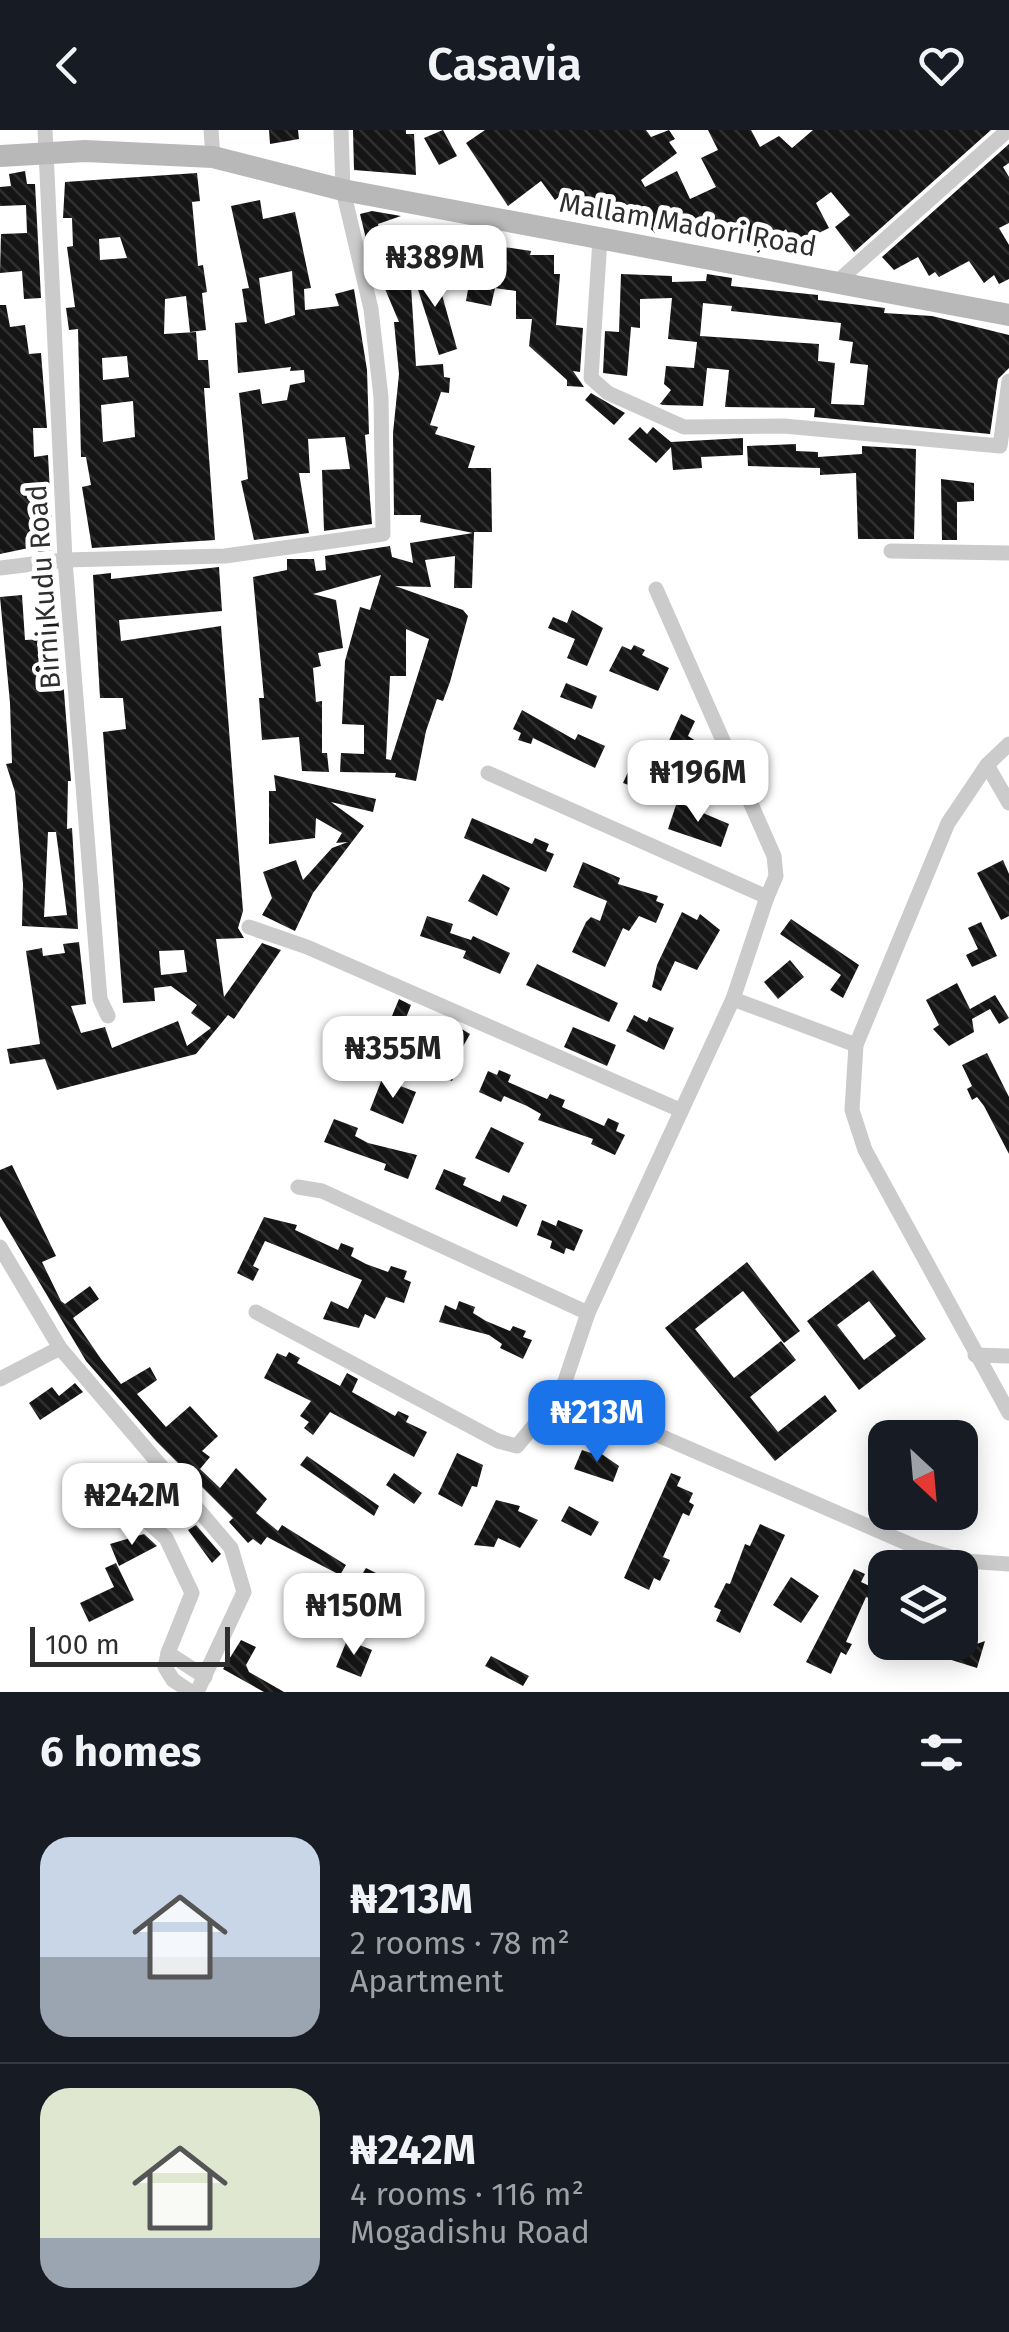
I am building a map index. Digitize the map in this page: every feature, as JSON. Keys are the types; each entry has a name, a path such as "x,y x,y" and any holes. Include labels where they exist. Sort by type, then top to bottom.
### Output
{"street":[{"path":"211,130 214,157"},
{"path":"0,568 65,560 226,556 383,534 381,397 371,308 343,190 341,130"},
{"path":"838,281 1008,130"},
{"name":"Mallam Madori Road","path":"0,156 45,141 214,157 343,190 1009,315"},
{"name":"Birni Kudu Road","path":"45,141 65,560 100,999 108,1016"},
{"path":"600,240 591,378 608,393 684,427 784,426 1000,446 1009,381"},
{"path":"891,551 1009,553"},
{"path":"256,1312 344,1362 518,1446 561,1393 588,1312 732,999 776,876 774,856 656,589"},
{"path":"1009,744 987,765 948,822 856,1045 852,1110 865,1150 1009,1413"},
{"path":"987,765 1009,804"},
{"path":"488,773 766,897"},
{"path":"249,926 680,1110"},
{"path":"732,999 856,1045"},
{"path":"298,1187 322,1190 588,1312"},
{"path":"0,1248 60,1348 231,1548 244,1592 198,1687 168,1653 192,1593 166,1538 127,1504"},
{"path":"0,1379 60,1348"},
{"path":"975,1356 1009,1356"},
{"path":"561,1393 916,1547 965,1561 1009,1564"}],"building":[{"path":"269,130 298,130 299,139 270,144"},
{"path":"353,130 406,130 406,134 414,134 416,175 354,170"},
{"path":"443,130 457,156 439,165 424,138"},
{"path":"485,130 646,130 651,137 669,130 675,139 669,142 677,153 641,180 645,187 677,171 690,199 716,187 701,158 718,150 708,130 751,130 760,147 779,136 792,148 813,130 991,130 854,252 835,227 850,215 831,192 816,203 829,228 794,245 786,229 758,253 735,226 718,235 714,228 695,238 684,216 655,233 640,219 626,228 613,210 605,216 598,206 580,217 565,192 555,200 541,181 508,206 466,143"},
{"path":"1009,144 1009,163 1003,167 1009,177 1009,223 999,228 1009,245 1009,279 999,284 994,275 984,283 969,261 939,277 935,272 929,276 918,257 894,270 882,257"},
{"path":"25,171 27,184 35,184 41,298 24,299 22,271 0,273 1,234 27,233 26,205 0,206 0,187 11,186 9,174"},
{"path":"197,173 200,201 192,202 198,266 203,265 207,292 202,293 206,330 190,332 186,296 165,299 164,334 196,332 198,360 208,360 210,388 204,388 215,540 92,548 82,487 91,485 86,457 81,457 78,329 69,330 66,308 75,307 67,247 73,246 72,218 63,218 65,182","holes":["120,237 127,258 100,260 99,239","127,356 129,377 103,380 102,358","133,401 135,437 103,442 101,405"]},
{"path":"260,200 263,219 295,212 311,288 304,289 305,310 339,306 335,294 354,289 367,370 369,434 365,435 372,524 324,531 322,470 350,469 345,437 308,439 310,473 299,473 309,533 254,540 241,481 248,479 239,393 260,389 262,404 287,400 290,385 305,382 304,370 290,371 291,367 238,373 235,323 247,322 242,289 249,288 231,206","holes":["292,271 295,315 265,324 259,278"]},
{"path":"372,211 401,216 378,224 384,249 391,245 397,258 403,255 410,270 416,366 443,364 444,377 450,378 449,393 441,392 430,425 438,427 435,434 475,446 468,468 491,468 492,532 474,532 472,588 454,588 455,556 425,560 431,587 395,586 463,610 468,616 450,682 443,701 437,699 426,731 416,781 395,777 396,773 340,772 341,753 364,754 364,725 342,724 345,661 360,607 370,610 381,575 313,594 336,600 343,648 318,653 321,666 313,668 316,702 322,701 322,753 327,753 329,772 302,771 299,737 262,740 259,698 264,698 253,577 287,570 287,559 314,559 316,571 326,570 325,556 390,546 392,557 413,563 410,543 473,533 420,522 421,515 394,515 393,433 399,374 394,322 399,322 369,251 360,214","holes":["406,629 429,639 391,760 386,759 390,676 406,676"]},
{"path":"447,225 498,234 497,246 531,251 530,255 554,255 554,274 560,274 556,325 583,328 580,372 573,371 584,387 567,386 567,380 529,346 532,319 516,319 516,291 495,288 491,306 466,301 470,278 464,277 466,260 449,259 451,231 446,231"},
{"path":"434,266 457,349 439,355 413,274"},
{"path":"621,274 672,276 672,282 706,281 707,274 732,278 731,286 818,295 818,300 885,308 884,313 932,316 1009,335 1009,368 998,379 990,434 814,417 815,408 725,407 729,370 707,368 703,406 663,405 660,404 671,390 664,384 666,366 694,368 697,342 668,339 672,298 640,299 640,328 631,327 627,376 603,373 605,331 619,332","holes":["703,303 732,306 731,311 841,323 839,340 853,342 850,363 868,365 864,405 831,404 835,363 818,361 819,344 700,336"]},
{"path":"0,305 6,305 10,327 25,325 29,354 41,353 47,428 33,428 34,457 48,455 53,550 38,552 38,546 0,554"},
{"path":"591,393 625,413 614,425 585,400"},
{"path":"640,427 647,434 653,427 671,442 743,438 743,455 701,457 702,468 673,470 671,447 656,463 628,439"},
{"path":"796,444 796,451 818,452 818,457 862,454 862,446 916,449 914,539 858,539 856,473 820,475 820,468 748,466 747,446"},
{"path":"941,479 974,483 974,501 957,502 957,540 942,540"},
{"path":"219,567 222,611 119,620 121,641 221,626 243,911 238,928 244,938 216,939 224,997 262,943 281,950 234,1019 228,1015 196,1054 57,1090 45,1059 10,1064 7,1049 40,1044 26,951 42,948 43,956 65,953 63,944 79,942 86,1004 71,1006 81,1033 105,1027 112,1048 178,1021 187,1046 211,1028 191,1013 197,1005 171,986 154,988 155,1001 123,1003 103,732 126,729 123,698 100,698 93,575 111,573 111,579","holes":["184,950 187,972 161,975 159,951"]},
{"path":"55,577 71,781 67,829 72,828 78,929 22,926 23,884 15,792 6,764 12,763 10,703 0,597 22,595 25,640 44,639 40,578","holes":["48,832 56,832 67,915 44,917"]},
{"path":"572,610 603,628 587,666 567,658 575,639 548,628 553,617 567,623"},
{"path":"634,645 645,650 642,655 669,668 658,691 609,671 622,646 631,650"},
{"path":"566,683 597,696 592,709 560,697"},
{"path":"522,710 575,740 578,734 605,746 595,768 533,738 531,744 518,740 521,733 513,729"},
{"path":"681,714 695,721 688,736 709,749 703,758 688,749 685,754 667,745"},
{"path":"633,761 666,782 659,796 623,783"},
{"path":"274,775 376,799 373,812 331,802 364,826 313,893 295,931 262,915 272,898 263,872 296,860 303,880 332,848 348,842 336,843 342,833 316,818 315,838 269,844 269,791 276,791"},
{"path":"677,802 729,824 721,847 668,829"},
{"path":"472,818 532,844 535,838 549,844 546,851 554,854 546,872 464,838"},
{"path":"1003,860 1009,874 1009,916 1001,920 977,873"},
{"path":"583,862 620,878 618,884 658,896 656,901 664,904 656,923 639,916 629,931 623,928 605,967 572,952 586,922 591,917 600,921 607,901 573,887"},
{"path":"483,874 510,888 497,916 468,901"},
{"path":"682,912 697,920 700,914 720,930 697,970 675,961 661,991 652,987 657,965"},
{"path":"427,916 453,924 450,933 471,940 473,936 510,953 500,974 463,958 466,951 420,936"},
{"path":"791,919 859,965 843,998 830,990 841,975 780,934"},
{"path":"981,922 997,956 972,967 966,955 978,949 968,928"},
{"path":"790,960 804,977 778,999 764,982"},
{"path":"537,964 618,1003 609,1022 526,985"},
{"path":"957,983 970,1009 995,995 1009,1018 999,1024 990,1009 972,1019 974,1032 949,1046 933,1029 939,1025 926,1000"},
{"path":"399,999 411,1005 400,1033 414,1041 439,1052 457,1026 470,1034 456,1059 461,1061 452,1081 427,1070 430,1064 395,1049 393,1055 368,1044 377,1023 387,1028"},
{"path":"634,1015 674,1028 664,1050 626,1031"},
{"path":"573,1027 616,1045 607,1066 564,1047"},
{"path":"987,1053 1009,1097 1009,1154 984,1106 977,1097 972,1100 967,1089 972,1086 962,1065"},
{"path":"499,1070 511,1075 508,1082 547,1099 550,1094 565,1100 562,1107 604,1126 608,1118 619,1123 616,1131 625,1135 615,1155 591,1144 593,1139 538,1120 541,1114 527,1106 504,1096 501,1102 479,1092 488,1071 497,1075"},
{"path":"382,1079 416,1092 403,1124 370,1110"},
{"path":"334,1119 358,1128 355,1136 368,1143 417,1155 408,1179 384,1170 386,1164 324,1142"},
{"path":"491,1127 524,1143 509,1173 475,1158"},
{"path":"12,1165 56,1256 42,1262 61,1301 65,1304 90,1286 99,1299 73,1318 121,1384 150,1367 157,1380 137,1394 166,1427 190,1406 218,1436 202,1451 210,1457 200,1469 220,1488 236,1468 267,1499 256,1513 278,1531 282,1525 346,1565 340,1575 267,1537 261,1545 253,1539 248,1543 229,1522 233,1518 156,1441 86,1361 0,1216 0,1170"},
{"path":"444,1169 466,1178 463,1185 500,1202 503,1195 527,1205 517,1227 435,1189"},
{"path":"264,1217 297,1225 295,1230 338,1250 341,1243 354,1248 351,1256 366,1264 388,1272 391,1266 407,1271 404,1279 411,1282 404,1303 386,1297 375,1319 365,1314 359,1328 323,1319 331,1301 348,1309 362,1280 265,1241 253,1266 259,1269 253,1281 237,1273"},
{"path":"542,1220 556,1226 558,1220 583,1230 574,1251 566,1248 564,1254 550,1248 552,1241 537,1235"},
{"path":"747,1262 800,1331 784,1343 743,1291 695,1329 734,1378 781,1341 796,1360 750,1397 778,1432 825,1395 837,1411 775,1461 665,1328"},
{"path":"873,1270 926,1339 859,1390 807,1321","holes":["869,1301 896,1336 864,1360 837,1325"]},
{"path":"459,1301 475,1307 473,1313 486,1321 510,1331 513,1326 526,1331 523,1337 532,1340 523,1359 500,1348 502,1344 489,1335 439,1322 445,1305 456,1310"},
{"path":"289,1352 300,1358 297,1363 340,1386 347,1373 358,1379 352,1392 395,1416 398,1411 409,1416 406,1422 427,1432 414,1457 330,1412 313,1435 304,1428 309,1422 300,1416 311,1401 264,1378 277,1353 286,1357"},
{"path":"75,1383 83,1392 40,1420 29,1403 52,1387 59,1396"},
{"path":"593,1448 619,1466 613,1482 574,1469 582,1450 591,1453"},
{"path":"457,1453 483,1465 477,1487 472,1486 462,1507 438,1494"},
{"path":"307,1456 379,1506 374,1516 300,1465"},
{"path":"394,1473 422,1493 414,1504 386,1485"},
{"path":"671,1473 681,1477 677,1486 693,1493 689,1502 694,1505 689,1516 683,1513 663,1557 670,1560 660,1581 654,1578 649,1590 624,1578"},
{"path":"496,1500 520,1506 518,1511 538,1520 520,1548 498,1538 494,1547 474,1545"},
{"path":"569,1506 599,1522 591,1536 561,1521"},
{"path":"760,1524 785,1535 740,1633 716,1621 721,1610 714,1607 726,1583 730,1584 745,1544 750,1546"},
{"path":"196,1525 221,1554 212,1563 188,1530"},
{"path":"144,1534 157,1546 119,1566 110,1544"},
{"path":"116,1563 134,1600 89,1622 80,1603 114,1587 105,1568"},
{"path":"366,1568 386,1578 374,1595 356,1584"},
{"path":"854,1569 865,1574 861,1582 868,1585 868,1598 846,1642 852,1644 846,1655 841,1652 831,1674 806,1662"},
{"path":"791,1577 819,1596 801,1623 773,1605"},
{"path":"241,1640 256,1647 246,1665 249,1672 284,1692 264,1692 223,1669"},
{"path":"347,1640 372,1650 361,1677 336,1667"},
{"path":"985,1641 977,1668 952,1660 978,1660 978,1644"},
{"path":"491,1656 529,1676 523,1686 485,1666"}]}
